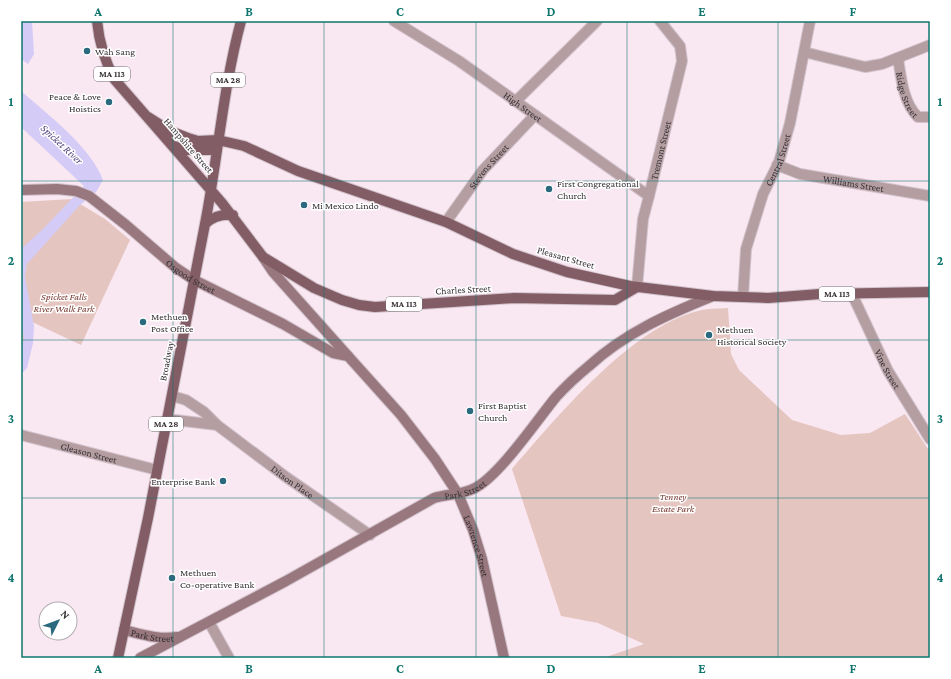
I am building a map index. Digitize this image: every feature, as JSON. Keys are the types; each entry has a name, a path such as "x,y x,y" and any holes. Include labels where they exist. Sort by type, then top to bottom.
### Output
{"main road":[{"name":"Hampshire Street","path":"97,21 98,32 108,68 115,80 212,190"},
{"name":"Broadway","path":"118,658 172,396 212,190 216,150 241,21"},
{"name":"Hampshire Street","path":"148,116 170,131 188,138 198,141 218,140"},
{"name":"Pleasant Street","path":"218,140 244,146 298,171 446,222 513,254 568,272 637,287 713,296 743,297 930,292"},
{"path":"174,146 187,150 216,150"},
{"name":"Osgood Street","path":"21,190 57,189 76,191 89,196 126,225 176,268 194,280 283,324 333,352 348,356"},
{"name":"Charles Street","path":"212,190 233,215 263,257 314,288 342,300 359,305 375,307 514,298 615,300 637,287"},
{"path":"205,224 211,218 233,215"},
{"path":"263,257 272,272 348,356"},
{"name":"Park Street","path":"140,658 370,535 434,498 442,495 458,494 478,486 494,472 557,396 601,356 629,334 671,313 713,296"},
{"name":"Lawrence Street","path":"348,356 403,417 435,459 458,494 473,530 482,559 504,658"},
{"name":"Park Street","path":"124,630 152,637 169,638 181,636"}],"street":[{"name":"High Street","path":"394,21 424,38 516,101 649,196"},
{"path":"516,101 597,21"},
{"name":"Tremont Street","path":"637,287 643,219 682,61 680,46 660,21"},
{"name":"Central Street","path":"743,297 746,249 763,194 778,165 790,123 810,21"},
{"path":"804,52 865,67 898,58 930,46"},
{"name":"Ridge Street","path":"898,58 905,93 914,113 918,117 930,117"},
{"name":"Stevens Street","path":"446,222 483,170 534,115"},
{"name":"Williams Street","path":"778,165 800,174 930,196"},
{"name":"Vine Street","path":"852,294 888,371 930,440"},
{"name":"Ditson Place","path":"172,396 186,400 204,412 217,425 286,477 370,535"},
{"path":"167,419 217,425"},
{"name":"Gleason Street","path":"21,435 157,470"},
{"path":"209,622 229,658"}],"green space":[{"name":"Spicket Falls River Walk Park","path":"72,199 105,219 130,240 81,345 28,320 21,366 21,202"},
{"name":"Tenney Estate Park","path":"728,308 731,354 739,370 792,420 841,435 870,433 905,414 930,452 930,658 677,658 670,655 675,658 603,658 644,644 598,623 561,616 512,469 550,425 596,377 621,355 647,336 672,321 701,310"}],"water":[{"path":"21,21 32,21 34,54 28,64 21,59"},
{"name":"Spicket River","path":"21,91 79,143 89,155 103,180 96,192 79,206 27,264 25,277 34,326 33,343 27,368 21,374 21,347 24,339 21,321 21,249 43,229 84,186 21,127"}],"place":[{"name":"Wah Sang","path":"87,51"},
{"name":"Peace & Love Hoistics","path":"109,102"},
{"name":"First Congregational Church","path":"549,189"},
{"name":"Mi Mexico Lindo","path":"304,205"},
{"name":"Methuen Post Office","path":"143,322"},
{"name":"Methuen Historical Society","path":"709,335"},
{"name":"First Baptist Church","path":"470,411"},
{"name":"Enterprise Bank","path":"223,481"},
{"name":"Methuen Co-operative Bank","path":"172,578"}]}
